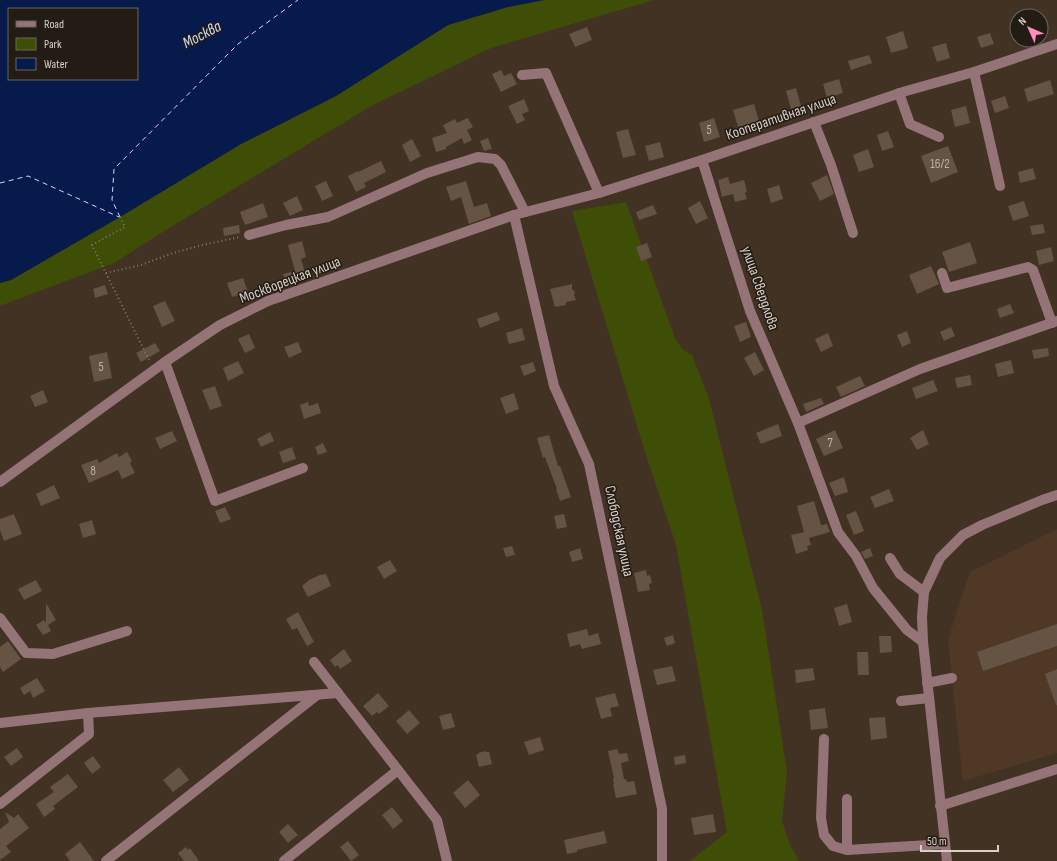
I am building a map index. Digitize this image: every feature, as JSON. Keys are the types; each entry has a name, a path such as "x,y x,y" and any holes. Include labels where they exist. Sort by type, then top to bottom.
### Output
{"street":[{"name":"Кооперативная улица","path":"514,215 599,193 702,160 899,93 974,72 1057,44"},
{"path":"974,72 1000,186"},
{"path":"522,75 546,73 599,193"},
{"path":"899,93 910,124 939,137"},
{"path":"814,122 831,165 853,233"},
{"path":"249,235 286,225 328,217 427,174 478,157 495,159 501,165 525,212"},
{"name":"улица Свердлова","path":"702,160 750,311 798,423 838,532 856,556 873,588 907,630 923,642"},
{"name":"Москворецкая улица","path":"0,482 165,362 220,325 268,301 514,215"},
{"name":"Слободская улица","path":"514,215 554,386 589,464 662,809 662,861"},
{"path":"798,423 920,369 1054,322 1033,270 1028,267 947,288 942,273"},
{"path":"165,362 215,501 303,468"},
{"path":"946,861 923,642 922,616 924,592 940,558 963,535 989,522 1057,495"},
{"path":"890,558 900,574 924,592"},
{"path":"0,618 26,653 53,654 127,631"},
{"path":"314,662 437,820 447,861"},
{"path":"927,683 952,678"},
{"path":"0,723 88,713 338,693"},
{"path":"106,861 316,695"},
{"path":"901,700 929,698"},
{"path":"0,804 89,734 88,713"},
{"path":"824,739 821,818 824,835 833,846 847,850 945,844"},
{"path":"940,806 1057,769"},
{"path":"284,861 398,770"},
{"path":"847,800 847,850"}],"path":[{"path":"120,217 125,227 92,245 154,370"},
{"path":"106,273 142,265 174,253 202,245 249,235"}],"shaded area":[{"path":"1057,529 1057,753 963,781 948,640 970,572"}],"green space":[{"path":"544,0 654,0 491,48 373,105 114,263 0,306 0,283 11,280 120,217 241,144 336,96 448,25 508,7"},
{"path":"626,202 675,338 682,349 692,355 709,399 762,610 787,772 782,821 790,845 799,861 690,861 727,832 676,545 645,452 572,211"}],"water":[{"name":"Москва","path":"0,0 544,0 508,7 448,25 336,96 241,144 120,217 11,280 0,283"}],"building":[{"path":"587,27 592,40 575,47 569,34"},
{"path":"903,31 908,48 891,53 886,37"},
{"path":"990,33 994,44 981,48 977,37"},
{"path":"946,43 950,58 937,62 932,47"},
{"path":"869,55 872,63 851,70 848,61"},
{"path":"501,70 504,76 511,73 517,84 501,92 492,74"},
{"path":"839,79 843,93 827,98 823,84"},
{"path":"1050,80 1054,94 1028,102 1024,89"},
{"path":"796,88 801,106 791,109 786,91"},
{"path":"1005,96 1009,108 995,113 991,101"},
{"path":"524,99 529,111 522,114 525,120 517,124 508,106"},
{"path":"754,104 759,121 738,127 733,110"},
{"path":"966,106 970,123 955,127 951,110"},
{"path":"468,118 473,127 467,130 472,140 464,144 462,138 446,147 446,149 436,152 432,138 447,133 443,125 455,119 457,123"},
{"path":"714,118 720,137 704,142 699,123"},
{"path":"628,129 636,155 623,158 616,132"},
{"path":"888,131 894,147 882,151 877,135"},
{"path":"488,138 492,149 484,151 480,141"},
{"path":"412,139 421,156 410,162 402,145"},
{"path":"660,142 664,157 649,161 645,146"},
{"path":"948,146 958,172 931,183 921,156"},
{"path":"868,149 874,167 859,172 853,155"},
{"path":"381,161 386,172 364,183 366,187 356,192 348,176"},
{"path":"1033,168 1036,179 1020,183 1018,172"},
{"path":"827,175 834,194 820,201 811,183"},
{"path":"728,177 730,184 744,180 747,199 735,202 733,194 722,197 718,180"},
{"path":"326,181 333,196 322,201 315,186"},
{"path":"466,181 474,207 487,203 491,216 469,224 461,197 451,201 446,187"},
{"path":"779,185 783,199 771,203 767,189"},
{"path":"297,196 303,210 290,216 283,203"},
{"path":"700,201 708,218 696,224 688,208"},
{"path":"1024,201 1029,216 1013,221 1008,206"},
{"path":"263,203 268,217 245,225 240,212"},
{"path":"653,205 657,214 639,220 636,212"},
{"path":"1043,224 1045,233 1032,235 1030,226"},
{"path":"239,225 240,233 224,236 223,228"},
{"path":"302,241 306,257 301,259 307,279 286,285 283,274 295,271 288,245"},
{"path":"970,242 977,263 949,272 942,252"},
{"path":"647,243 652,257 641,261 636,247"},
{"path":"1051,247 1054,261 1039,265 1036,251"},
{"path":"931,266 939,284 917,294 909,275"},
{"path":"243,278 248,292 232,297 227,283"},
{"path":"572,284 572,289 575,292 574,295 576,300 566,302 566,305 555,307 550,289"},
{"path":"105,285 108,294 95,298 93,289"},
{"path":"165,301 175,321 162,327 153,306"},
{"path":"1010,304 1014,313 1000,318 997,309"},
{"path":"497,312 500,320 480,328 477,319"},
{"path":"746,322 751,337 740,342 734,326"},
{"path":"951,327 955,336 944,341 940,332"},
{"path":"522,328 525,340 509,344 506,333"},
{"path":"907,331 911,343 902,347 897,335"},
{"path":"828,333 833,346 821,352 815,339"},
{"path":"249,334 255,348 245,353 238,339"},
{"path":"298,342 302,352 289,358 284,347"},
{"path":"155,343 160,351 141,362 136,353"},
{"path":"1048,348 1049,356 1034,359 1032,350"},
{"path":"107,352 112,378 94,382 89,356"},
{"path":"755,352 764,370 754,376 744,358"},
{"path":"1011,360 1014,373 998,377 995,364"},
{"path":"238,361 244,373 228,381 223,368"},
{"path":"533,362 536,371 524,376 520,366"},
{"path":"970,375 972,385 957,388 955,378"},
{"path":"860,376 865,386 841,397 836,387"},
{"path":"933,380 938,391 916,399 912,388"},
{"path":"215,386 222,406 210,410 202,390"},
{"path":"43,390 48,402 35,407 30,396"},
{"path":"514,393 519,409 506,414 500,398"},
{"path":"821,398 824,404 806,412 803,404"},
{"path":"308,402 309,406 318,403 321,413 304,419 300,405"},
{"path":"778,424 782,436 761,444 756,433"},
{"path":"835,430 843,448 824,456 816,439"},
{"path":"923,430 929,444 917,450 910,438"},
{"path":"172,431 177,441 160,449 155,438"},
{"path":"270,432 274,441 261,447 257,439"},
{"path":"549,435 558,466 560,466 571,497 560,501 557,489 545,457 543,458 537,438"},
{"path":"323,443 327,452 318,455 315,447"},
{"path":"292,447 296,459 283,463 279,452"},
{"path":"127,452 132,461 130,463 135,473 122,479 118,470 89,483 81,465 97,459 99,463 117,453 119,457"},
{"path":"844,477 848,492 835,496 829,483"},
{"path":"54,485 60,498 41,506 36,494"},
{"path":"889,489 894,501 875,508 870,497"},
{"path":"814,501 821,525 827,524 830,532 809,538 811,545 807,546 808,550 796,554 791,535 804,532 797,506"},
{"path":"225,507 231,519 220,523 215,511"},
{"path":"856,511 864,531 854,535 846,515"},
{"path":"14,514 22,534 4,541 0,530 0,519"},
{"path":"564,514 567,527 557,529 554,516"},
{"path":"92,520 96,534 83,538 79,524"},
{"path":"512,546 515,555 506,557 503,548"},
{"path":"580,548 583,559 572,562 569,552"},
{"path":"870,548 873,556 865,559 861,552"},
{"path":"390,560 397,571 384,579 377,567"},
{"path":"646,570 647,576 650,575 652,583 649,584 650,590 638,592 634,573"},
{"path":"326,574 331,586 308,597 302,586 309,580"},
{"path":"36,580 42,591 24,600 18,589"},
{"path":"46,603 56,620 48,625 51,631 43,635 36,625 44,620 46,623"},
{"path":"847,604 852,622 839,626 834,608"},
{"path":"298,612 314,642 307,646 297,628 292,630 286,619"},
{"path":"1057,624 1057,646 983,671 977,652"},
{"path":"587,629 589,636 598,633 601,644 582,649 580,644 570,647 567,634"},
{"path":"673,635 675,643 667,646 664,638"},
{"path":"879,636 891,636 892,652 880,653"},
{"path":"8,641 21,659 3,672 0,667 0,647"},
{"path":"344,649 352,661 340,669 338,665 335,667 330,660"},
{"path":"857,652 868,652 869,675 858,675"},
{"path":"672,666 676,681 657,685 653,670"},
{"path":"813,668 815,680 796,683 795,670"},
{"path":"1057,669 1057,705 1056,705 1045,674"},
{"path":"37,678 45,691 33,698 30,691 24,695 20,688"},
{"path":"378,693 389,706 379,714 377,712 372,716 363,706"},
{"path":"615,693 619,706 610,708 612,716 601,719 595,698"},
{"path":"825,708 828,728 811,730 809,710"},
{"path":"409,710 420,723 407,734 396,721"},
{"path":"451,713 455,727 443,730 439,716"},
{"path":"885,717 887,738 871,740 869,718"},
{"path":"540,737 544,750 529,755 524,742"},
{"path":"17,748 23,757 11,766 4,757"},
{"path":"617,749 619,754 627,753 629,761 621,763 624,779 626,779 627,782 634,781 637,794 616,798 613,784 614,778 608,751"},
{"path":"486,751 489,752 492,764 479,767 476,755"},
{"path":"685,755 686,763 675,765 674,757"},
{"path":"93,756 101,767 92,774 84,763"},
{"path":"179,767 189,780 173,792 163,780"},
{"path":"68,774 78,787 53,806 55,809 44,817 36,804 54,792 50,787"},
{"path":"468,780 480,795 465,808 453,793"},
{"path":"392,807 403,821 393,829 382,815"},
{"path":"5,812 14,818 18,814 29,828 6,846 11,852 0,860 0,829 9,822"},
{"path":"713,814 716,832 694,835 691,818"},
{"path":"288,824 298,835 288,843 279,832"},
{"path":"604,831 607,843 577,850 577,852 567,854 564,840"},
{"path":"348,841 359,855 351,861 340,847"},
{"path":"80,842 94,861 70,861 65,854"},
{"path":"186,847 188,850 190,848 199,861 184,861 178,853"}],"ferry route":[{"path":"120,217 112,200 114,169 238,44 298,0"},
{"path":"0,183 28,176 119,217"}]}
